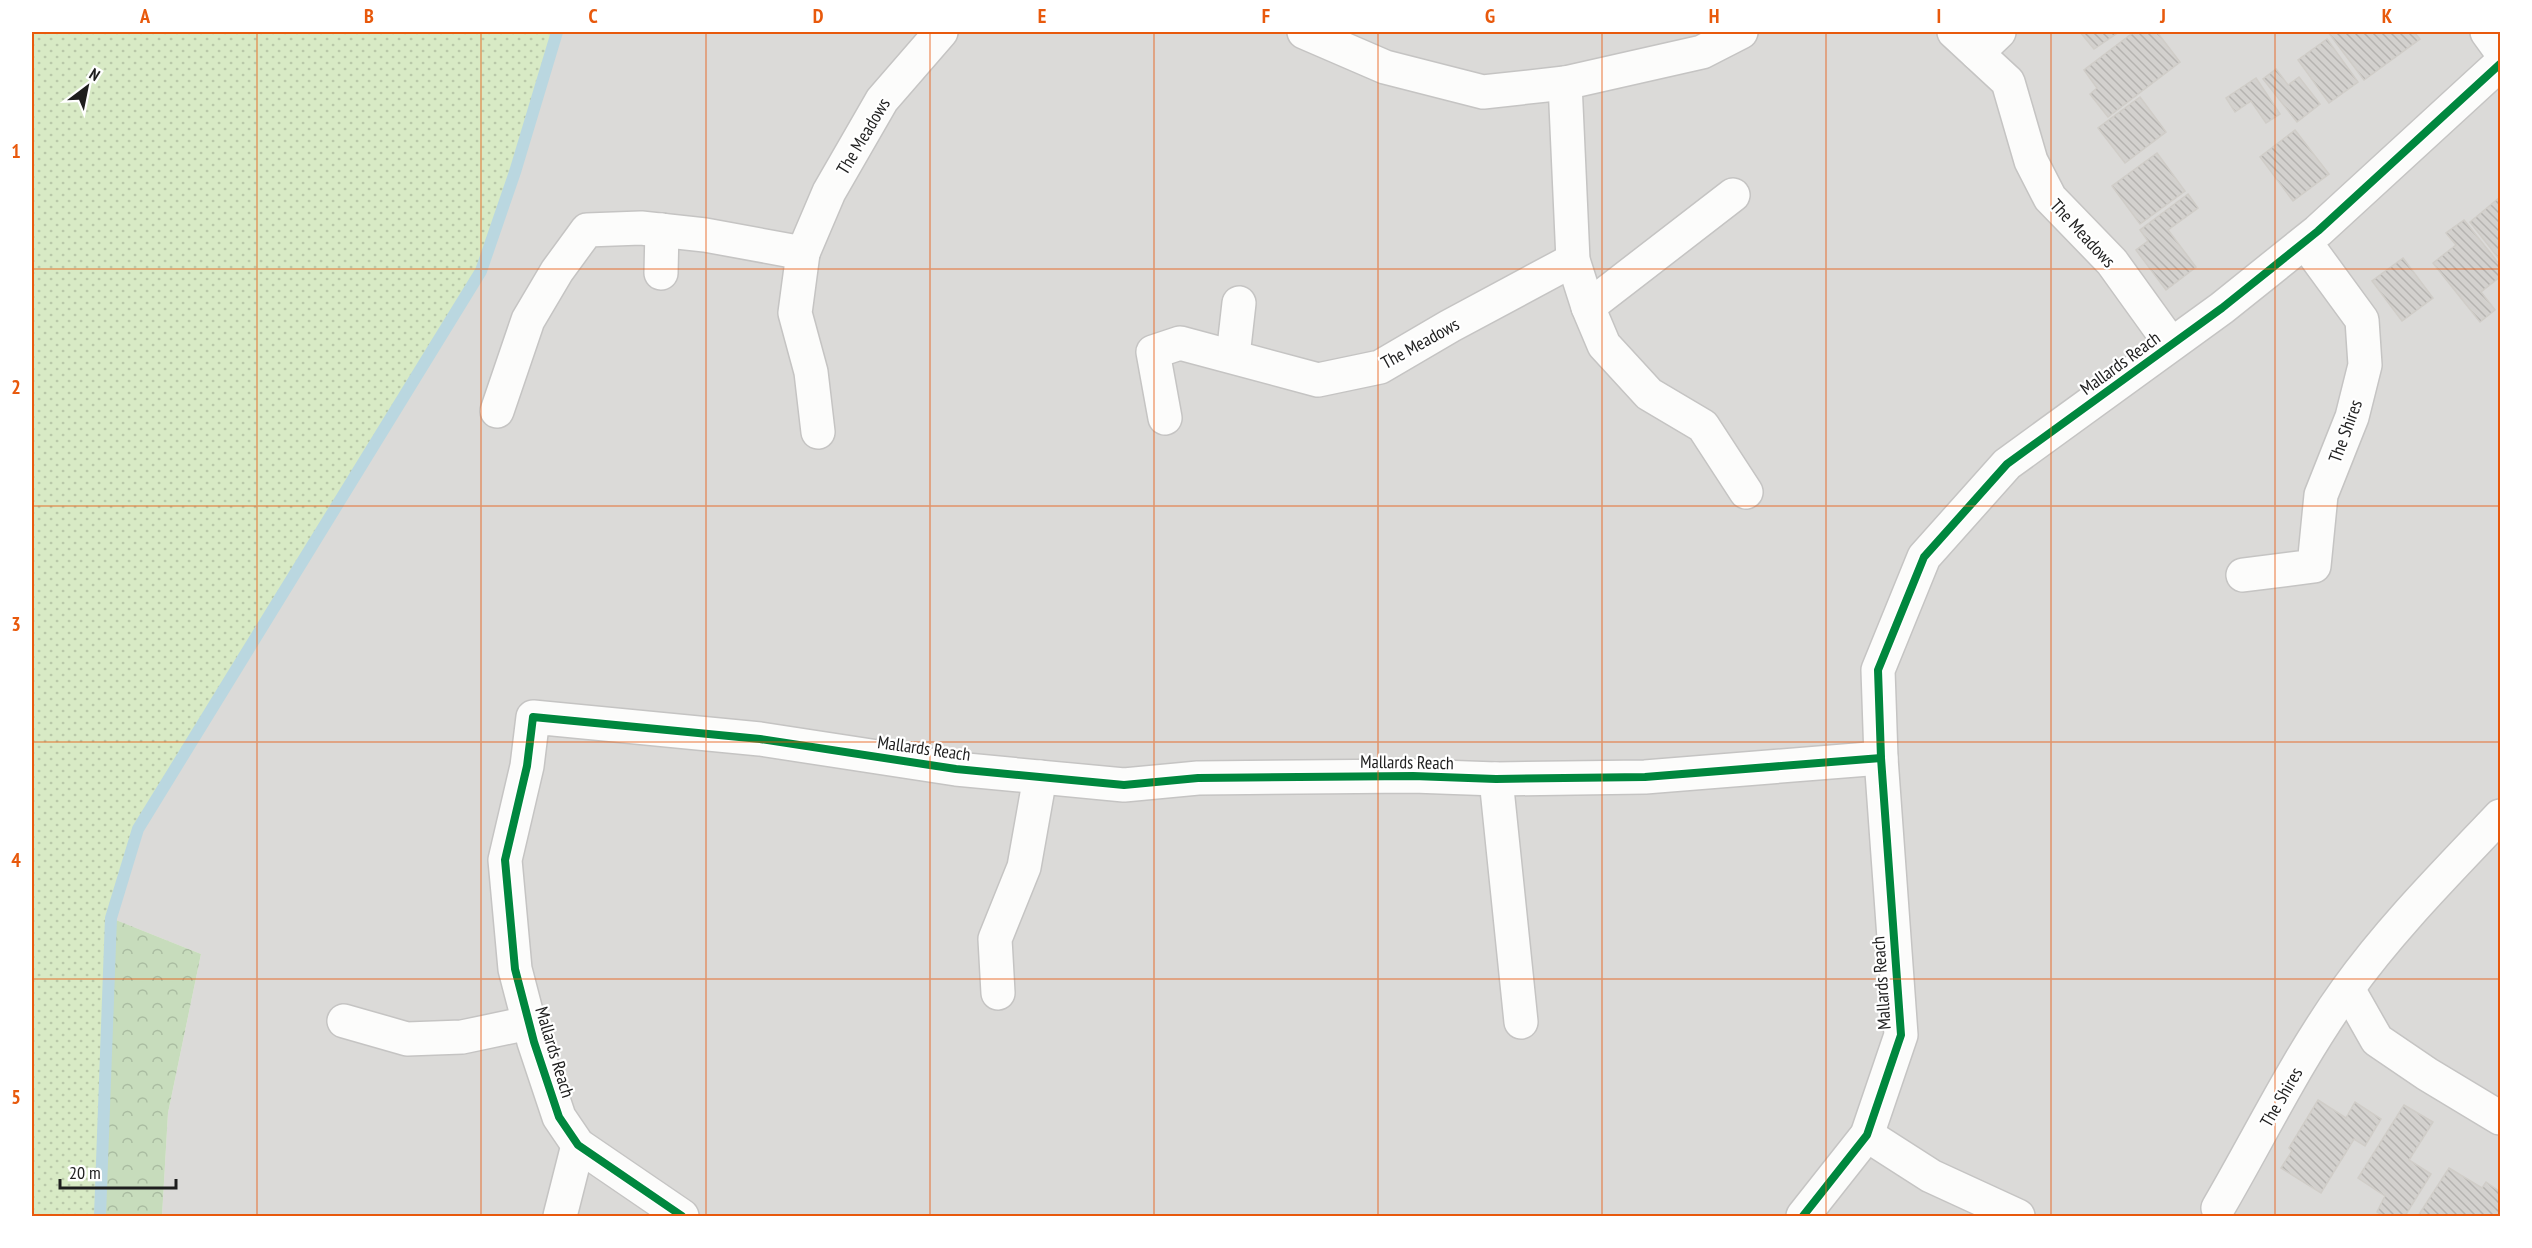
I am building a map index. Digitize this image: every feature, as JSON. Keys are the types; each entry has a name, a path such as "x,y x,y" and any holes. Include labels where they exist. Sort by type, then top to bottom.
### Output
{"street":[{"name":"The Meadows","path":"818,432 811,372 795,313 803,253 830,192 882,100 941,32"},
{"path":"1304,32 1385,67 1483,92 1565,83 1702,52 1741,32"},
{"name":"The Meadows","path":"1954,32 1988,42 2008,82 2031,161 2050,198 2112,262 2171,344"},
{"path":"2487,32 2500,50"},
{"name":"Mallards Reach","path":"1803,1216 1867,1135 1901,1035 1881,758 1878,670 1924,557 2007,464 2222,308 2305,242 2500,64"},
{"path":"1565,83 1573,260 1588,307 1604,345 1649,394 1703,426 1746,492"},
{"path":"1588,307 1733,195"},
{"path":"496,411 528,320 557,271 587,230 641,228 662,230 705,235 803,253"},
{"path":"661,273 662,230"},
{"name":"The Shires","path":"2242,575 2314,566 2321,495 2352,417 2365,365 2362,320 2305,242"},
{"name":"The Meadows","path":"1166,418 1153,352 1180,342 1318,380 1380,367 1450,326 1573,260"},
{"path":"1233,356 1239,303"},
{"name":"Mallards Reach","path":"682,1216 578,1145 559,1117 529,1023 515,969 505,860 527,766 533,717 760,739 956,768 1124,785 1198,778 1645,777 1881,758"},
{"path":"998,993 995,939 1024,867 1040,777"},
{"path":"1496,779 1521,1022"},
{"name":"The Shires","path":"2218,1208 2324,1024 2348,989 2421,900 2500,816"},
{"path":"2348,989 2377,1040 2427,1074 2500,1118"},
{"path":"344,1021 407,1039 462,1037 529,1023"},
{"path":"1867,1135 1931,1176 2018,1216"},
{"path":"560,1216 578,1145"}],"shaded area":[{"path":"557,32 2500,32 2500,1216 162,1216 168,1113 201,954 111,918 138,829 481,271 515,172"}],"green space":[{"path":"32,32 557,32 515,172 481,271 138,829 111,918 100,1216 32,1216"},
{"path":"111,918 201,954 168,1113 162,1216 100,1216"}],"building":[{"path":"2080,32 2119,32 2094,49"},
{"path":"2134,32 2157,32 2180,62 2108,117 2090,94 2097,88 2084,70"},
{"path":"2328,32 2414,32 2420,39 2364,80"},
{"path":"2327,39 2358,82 2329,103 2298,60"},
{"path":"2276,69 2288,85 2299,77 2320,104 2297,122 2263,79"},
{"path":"2256,78 2280,114 2266,123 2251,101 2235,112 2226,98"},
{"path":"2140,97 2166,132 2125,163 2098,128"},
{"path":"2295,130 2329,174 2293,201 2260,157"},
{"path":"2157,153 2185,191 2140,224 2112,186"},
{"path":"2188,194 2198,208 2168,230 2196,267 2166,290 2136,250 2148,241 2140,230"},
{"path":"2500,197 2500,260 2470,222"},
{"path":"2464,220 2500,265 2500,277 2481,292 2495,310 2480,322 2433,263 2456,245 2446,233"},
{"path":"2403,258 2433,298 2402,321 2372,281"},
{"path":"2318,1100 2346,1118 2355,1102 2381,1119 2365,1146 2354,1139 2321,1193 2281,1168 2292,1151 2289,1148"},
{"path":"2404,1105 2433,1122 2409,1160 2431,1174 2405,1216 2384,1216 2377,1212 2385,1196 2358,1178"},
{"path":"2449,1168 2482,1188 2486,1182 2500,1192 2500,1216 2418,1216"}],"waterway":[{"path":"100,1216 111,918 138,829 481,271 515,172 557,32"}],"cycle path":[{"path":"1803,1216 1867,1135 1901,1035 1881,758 1878,670 1924,557 2007,464 2222,308 2318,231 2500,64"},
{"path":"682,1216 578,1145 559,1117 534,1042 515,969 505,860 527,766 533,717 760,739 956,769 1124,785 1198,778 1645,777 1881,758"}]}
